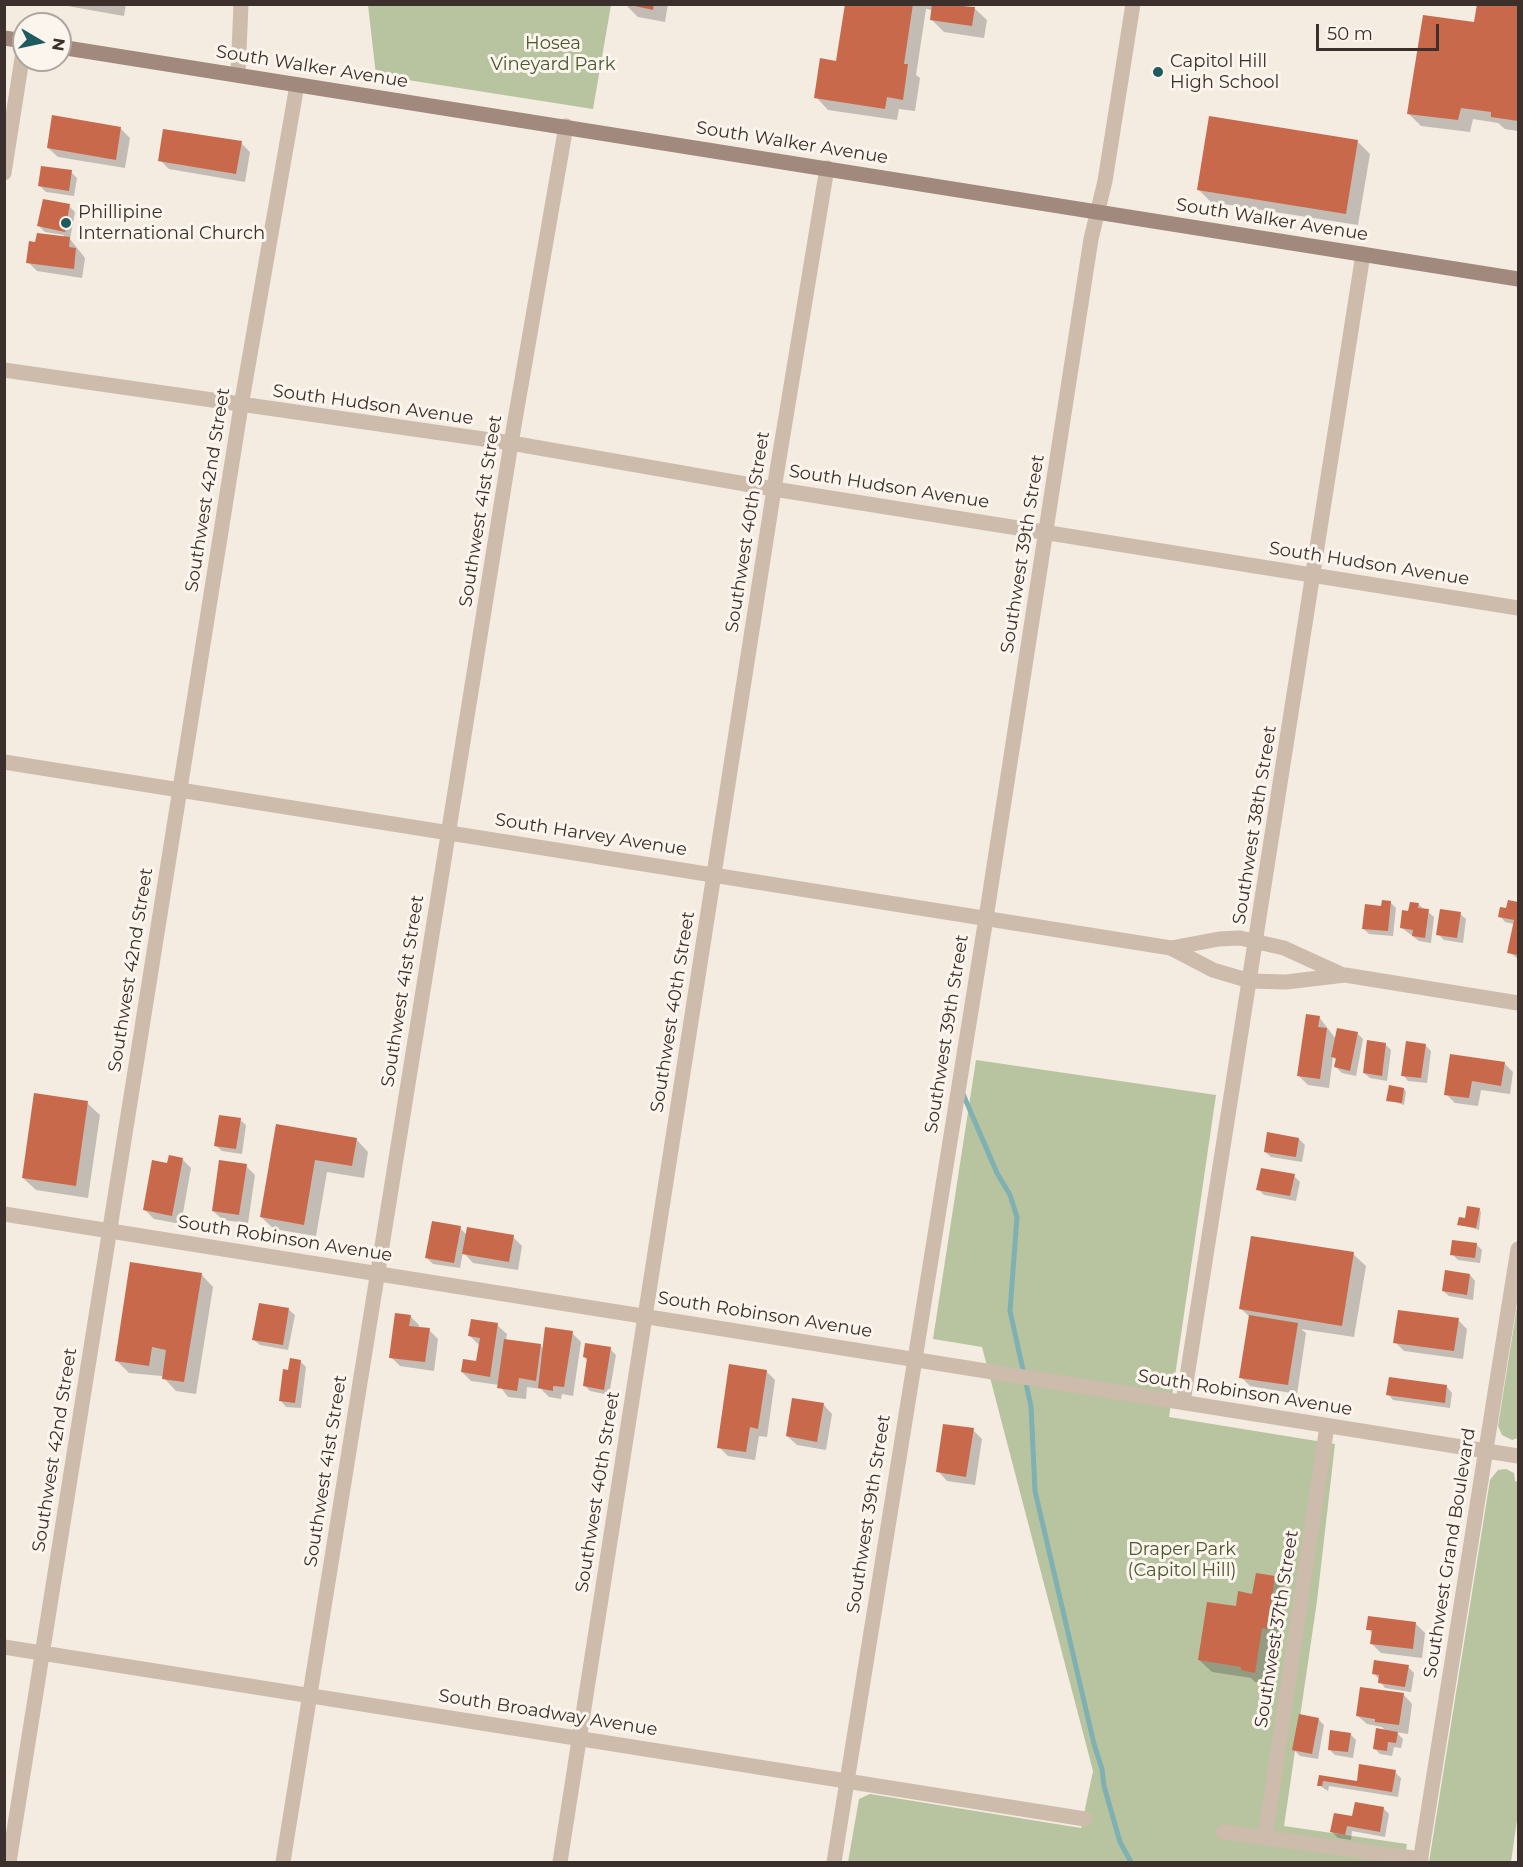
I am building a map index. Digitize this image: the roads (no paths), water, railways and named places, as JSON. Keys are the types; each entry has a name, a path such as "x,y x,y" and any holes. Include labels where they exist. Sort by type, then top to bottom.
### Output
{"main road":[{"name":"South Walker Avenue","path":"72,49 1518,279"}],"street":[{"path":"238,75 241,4"},
{"name":"Southwest 39th Street","path":"834,1863 913,1359 986,918 1091,239 1105,181 1133,4"},
{"path":"4,173 20,72"},
{"name":"Southwest 42nd Street","path":"9,1863 241,406 297,85"},
{"name":"Southwest 41st Street","path":"283,1863 511,443 566,126"},
{"name":"Southwest 40th Street","path":"560,1863 774,489 827,168"},
{"name":"Southwest 38th Street","path":"1183,1402 1363,254"},
{"name":"South Hudson Avenue","path":"4,370 241,406 511,443 774,489 1518,608"},
{"name":"South Harvey Avenue","path":"4,762 1171,948 1213,970 1250,981 1286,982 1345,975"},
{"name":"South Harvey Avenue","path":"1171,948 1228,938 1256,941 1284,948 1345,975 1518,1003"},
{"name":"South Robinson Avenue","path":"4,1214 1518,1456"},
{"name":"Southwest Grand Boulevard","path":"1420,1861 1518,1249"},
{"name":"Southwest 37th Street","path":"1265,1837 1327,1426"},
{"name":"South Broadway Avenue","path":"4,1647 1085,1819"},
{"path":"1223,1832 1420,1861"}],"waterway":[{"path":"963,1094 997,1173 1010,1195 1017,1217 1010,1311 1031,1406 1035,1491 1094,1744 1102,1769 1104,1786 1120,1842 1131,1862"}],"place":[{"name":"Capitol Hill High School","path":"1158,72"},
{"name":"Phillipine International Church","path":"66,223"}],"park label":[{"name":"Hosea Vineyard Park","path":"553,54"},
{"name":"Draper Park (Capitol Hill)","path":"1182,1560"}]}
